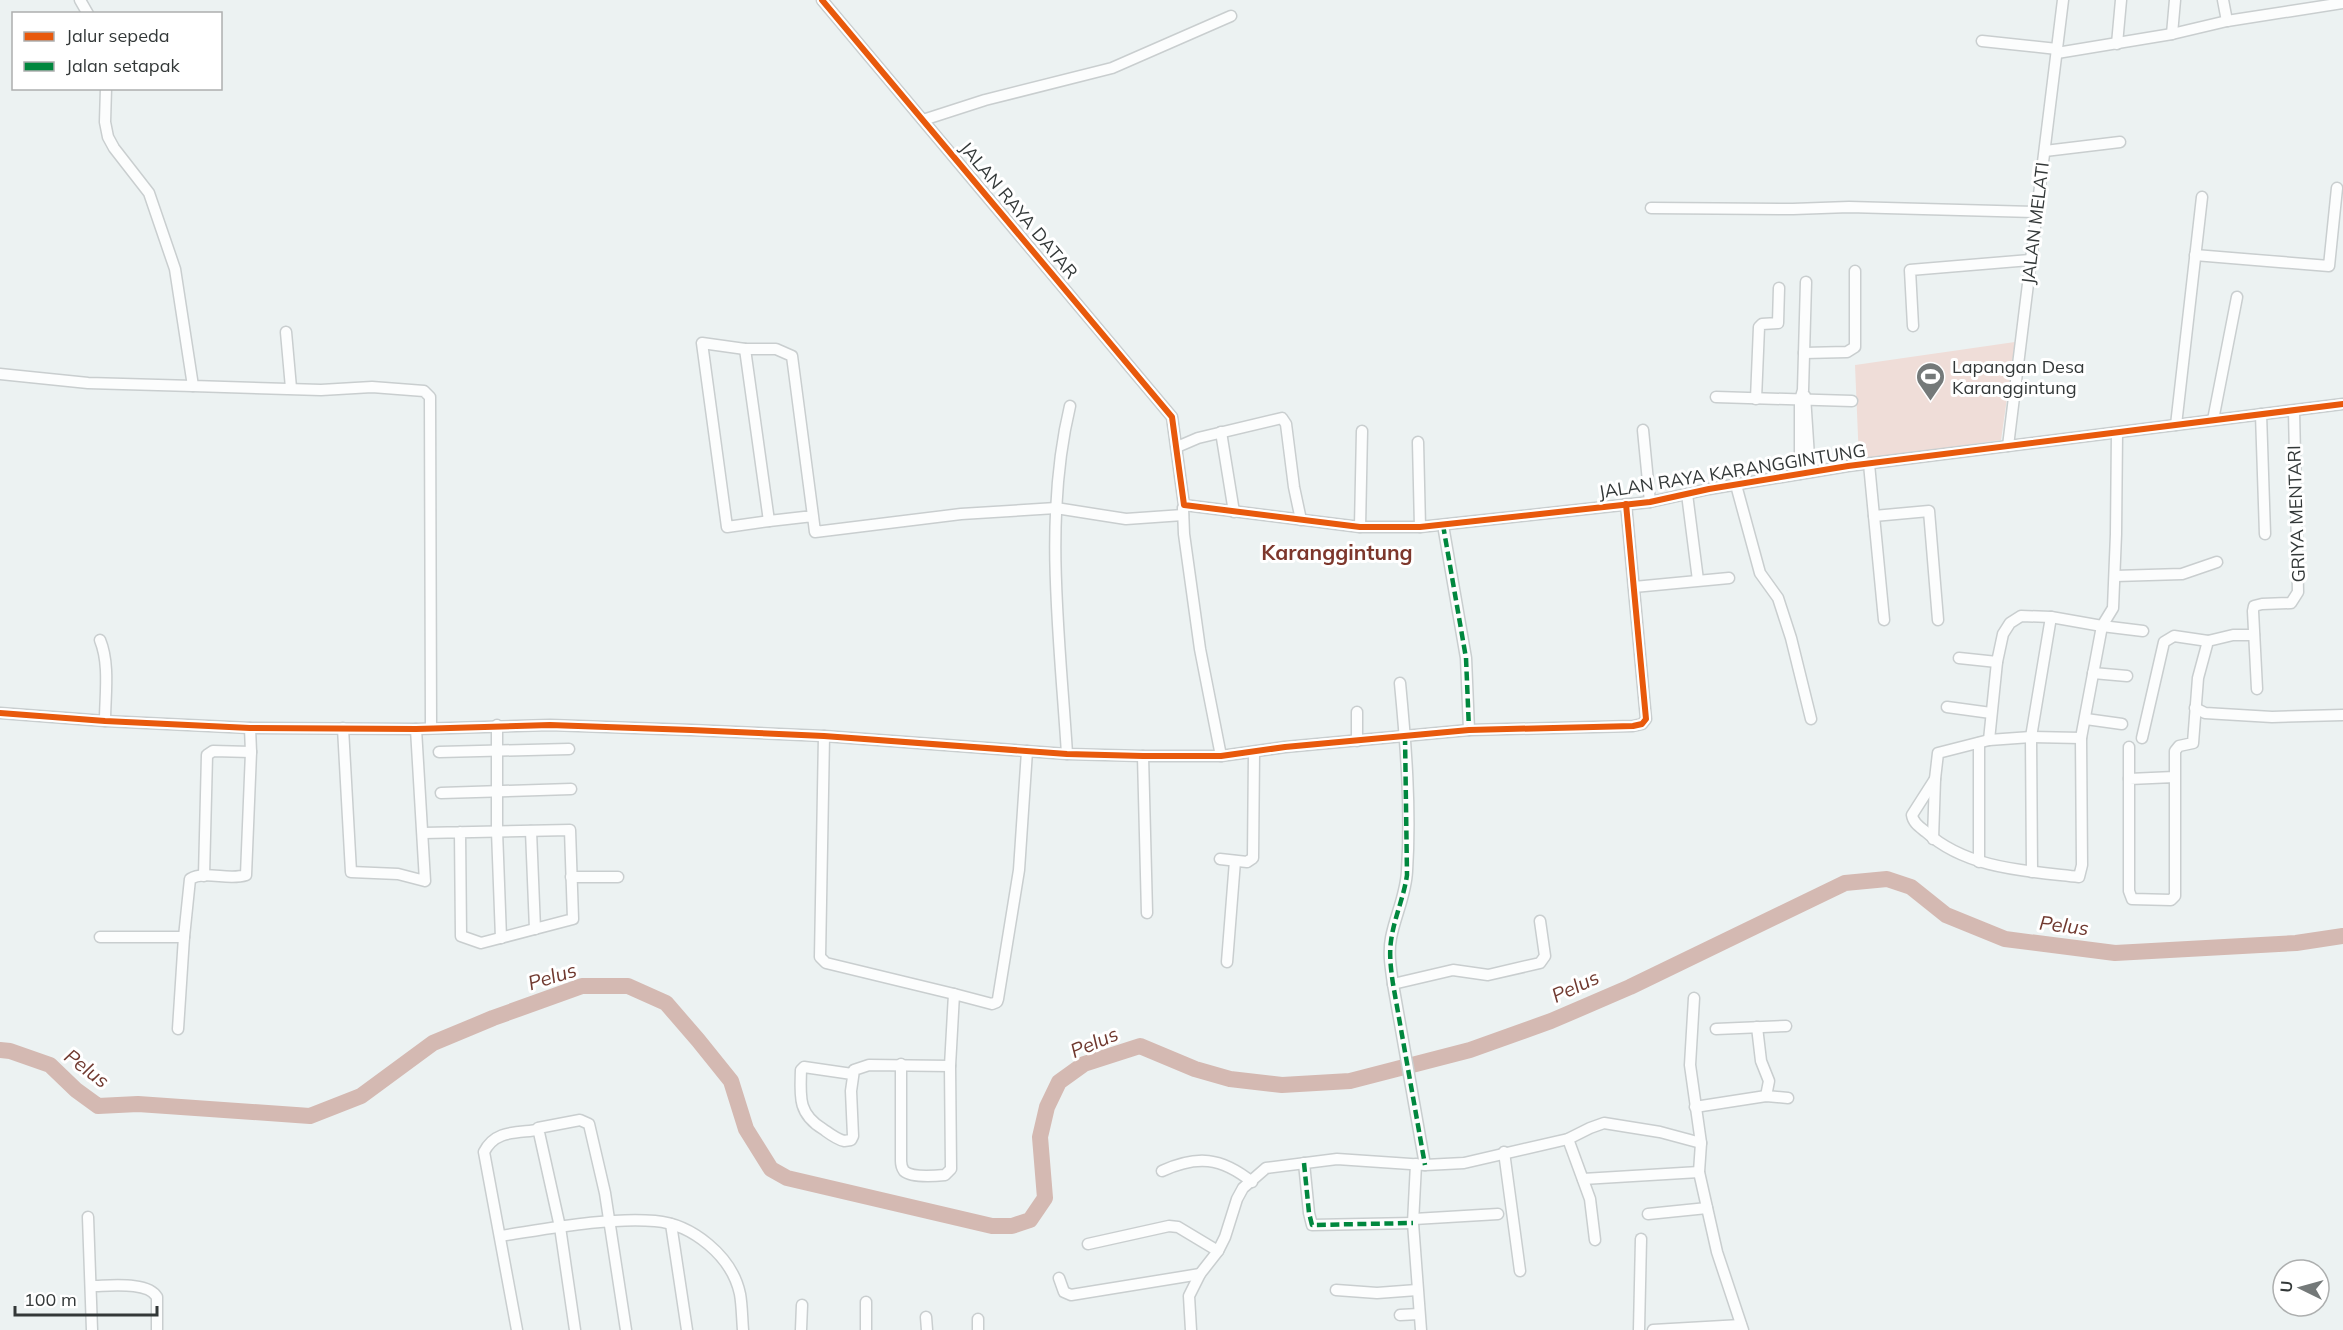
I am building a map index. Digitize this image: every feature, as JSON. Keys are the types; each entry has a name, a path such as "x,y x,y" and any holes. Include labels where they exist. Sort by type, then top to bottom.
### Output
{"street":[{"name":"JALAN RAYA DATAR","path":"822,0 1173,417 1177,447"},
{"name":"JALAN MELATI","path":"2008,446 2063,0"},
{"path":"2116,44 2121,0"},
{"path":"2172,34 2175,0"},
{"path":"2223,0 2227,21"},
{"path":"1982,41 2057,51 2116,44 2227,21 2343,3"},
{"path":"923,120 985,100 1112,68 1231,16"},
{"path":"106,90 105,122 108,137 149,193 175,269 193,387"},
{"path":"2045,151 2120,142"},
{"path":"2195,255 2329,266 2337,188"},
{"path":"2176,425 2202,197"},
{"path":"1651,208 1793,210 1849,207 2036,212"},
{"path":"1913,326 1910,270 2030,260"},
{"path":"1804,353 1847,352 1855,347 1855,271"},
{"path":"1805,473 1803,397 1806,282"},
{"path":"1756,399 1760,327 1762,324 1778,323 1779,288"},
{"path":"2212,420 2237,297"},
{"path":"286,332 291,388"},
{"path":"702,343 776,349 792,356 813,516 727,527 702,343"},
{"path":"745,348 769,521"},
{"path":"0,374 88,382 193,387 321,390 372,387 424,390 430,397 431,727"},
{"path":"1716,397 1756,399 1803,397 1852,401"},
{"name":"JALAN RAYA KARANGGINTUNG","path":"813,516 815,532 961,514 1056,508 1126,519 1183,510 1234,512 1360,526 1420,527 1650,502 1805,473 2343,404"},
{"path":"1067,754 1057,591 1056,508 1059,465 1070,406"},
{"name":"GRIYA MENTARI","path":"2257,689 2254,606 2290,603 2298,592 2294,411"},
{"path":"2261,414 2265,534"},
{"path":"1221,756 1200,649 1177,447 1198,438 1276,418 1284,420 1300,520"},
{"path":"1643,430 1650,502"},
{"path":"1360,526 1362,431"},
{"path":"1221,432 1234,512"},
{"path":"1935,779 1912,815 1914,821 1933,839 1979,862 2032,872 2079,877 2081,874 2081,738 2102,626 2113,608 2117,433"},
{"path":"1418,442 1420,527"},
{"path":"1869,464 1884,620"},
{"path":"1736,485 1760,573 1778,597 1791,638 1811,719"},
{"path":"1686,494 1698,580"},
{"path":"0,713 105,722 250,728 416,729 497,725 680,729 824,736 1067,754 1143,756 1221,756 1285,747 1469,730 1642,724 1646,719 1626,504"},
{"path":"1874,516 1929,511 1938,620"},
{"path":"1443,525 1466,658 1469,730"},
{"path":"2115,576 2182,574 2217,562"},
{"path":"1634,587 1729,578"},
{"path":"1979,862 1984,742 2003,634 2010,623 2021,616 2051,616 2143,631"},
{"path":"2032,872 2031,737 2051,616"},
{"path":"2142,738 2164,642 2174,636 2208,641 2233,635 2254,635"},
{"path":"100,640 105,655 105,722"},
{"path":"2129,747 2130,897 2132,899 2171,900 2175,896 2176,747 2193,743 2198,678 2208,641"},
{"path":"1959,658 1997,662"},
{"path":"2093,673 2127,676"},
{"path":"1400,683 1405,736 1408,852 1405,890 1391,938 1390,954 1393,984 1412,1088 1420,1165 1413,1221 1421,1330"},
{"path":"1947,707 1991,712"},
{"path":"2195,708 2205,713 2272,717 2343,715"},
{"path":"1357,712 1357,741"},
{"path":"2086,719 2122,724"},
{"path":"497,725 497,831 501,938"},
{"path":"178,1029 190,879 204,876 238,877 247,873 250,728"},
{"path":"343,728 351,872 399,874 425,881 416,729"},
{"path":"824,736 820,957 826,963 992,1004 998,999 1020,870 1027,751"},
{"path":"1933,839 1938,753 1984,742 2031,737 2081,738"},
{"path":"439,752 568,748"},
{"path":"204,876 207,755 213,751 251,752"},
{"path":"1220,859 1247,862 1253,858 1254,753"},
{"path":"1143,756 1147,913"},
{"path":"2128,779 2174,777"},
{"path":"441,793 571,789"},
{"path":"423,833 460,832 497,831 570,830 573,919 481,943 461,936 460,832"},
{"path":"531,831 535,929"},
{"path":"1227,962 1235,861"},
{"path":"571,877 618,877"},
{"path":"1393,984 1453,970 1488,975 1540,963 1545,956 1540,921"},
{"path":"100,937 184,937"},
{"path":"901,1064 901,1161 903,1168 905,1172 915,1174 945,1175 951,1169 950,1066 954,994"},
{"path":"1653,1330 1742,1328 1718,1252 1699,1172 1701,1143 1690,1065 1694,998"},
{"path":"1716,1029 1786,1026"},
{"path":"1757,1027 1761,1061 1769,1081 1766,1096"},
{"path":"852,1074 804,1067 801,1070 800,1088 804,1113 813,1123 844,1141 851,1140 853,1136 852,1074 857,1068 869,1065 901,1064 950,1066"},
{"path":"1695,1107 1766,1096 1788,1098"},
{"path":"517,1330 484,1152 496,1136 538,1130 540,1127 580,1120 590,1124 605,1192 626,1330"},
{"path":"1191,1330 1189,1296 1200,1274 1218,1251 1225,1237 1237,1199 1244,1188 1266,1168 1337,1159 1420,1165 1464,1163 1504,1152 1570,1143 1590,1128 1604,1123 1660,1132 1701,1143"},
{"path":"538,1130 560,1227 575,1330"},
{"path":"1570,1143 1590,1199 1595,1240"},
{"path":"1504,1152 1520,1270"},
{"path":"1162,1171 1195,1159 1214,1162 1252,1182"},
{"path":"1304,1163 1312,1225 1413,1221 1498,1214"},
{"path":"1583,1179 1699,1172"},
{"path":"1648,1214 1707,1208"},
{"path":"88,1217 92,1330"},
{"path":"500,1236 560,1227 610,1223 655,1221 671,1224 696,1235 717,1252 725,1262 740,1293 743,1330"},
{"path":"671,1224 687,1330"},
{"path":"1088,1244 1168,1226 1178,1227 1218,1251"},
{"path":"1638,1330 1641,1239"},
{"path":"1059,1278 1064,1292 1071,1295 1200,1274"},
{"path":"91,1286 130,1286 151,1290 158,1297 157,1330"},
{"path":"1336,1290 1377,1293 1417,1290"},
{"path":"866,1302 866,1330"},
{"path":"801,1330 802,1305"},
{"path":"1400,1315 1419,1314"},
{"path":"926,1317 927,1330"}],"shaded area":[{"name":"Lapangan Desa Karanggintung","path":"2015,342 2001,440 1859,460 1855,365"}],"waterway":[{"name":"Pelus","path":"0,1050 10,1051 50,1065 76,1090 98,1106 138,1104 310,1116 361,1096 433,1043 493,1018 582,986 628,986 666,1003 731,1081 746,1129 771,1169 787,1178 992,1226 1012,1226 1030,1220 1045,1198 1040,1137 1047,1107 1059,1082 1084,1064 1140,1046 1195,1069 1230,1079 1282,1085 1350,1081 1470,1050 1551,1021 1630,987 1845,883 1887,879 1911,887 1946,915 2005,939 2115,953 2296,943 2343,936"}],"marked path":[{"path":"1443,525 1466,658 1469,730"},
{"path":"1405,736 1407,875 1392,932 1390,957 1425,1165"},
{"path":"1304,1163 1312,1225 1413,1223"}],"cycle path":[{"path":"822,0 1172,417 1184,505 1360,527 1420,527 1650,502 1709,489 1848,466 2343,404"},
{"path":"0,713 250,728 416,729 550,725 691,730 824,736 1067,754 1143,756 1221,756 1285,747 1469,730 1633,726 1642,724 1646,719 1626,504"}],"place":[{"name":"Lapangan Desa Karanggintung","path":"1931,402"}],"district":[{"name":"Karanggintung","path":"1337,552"}]}
